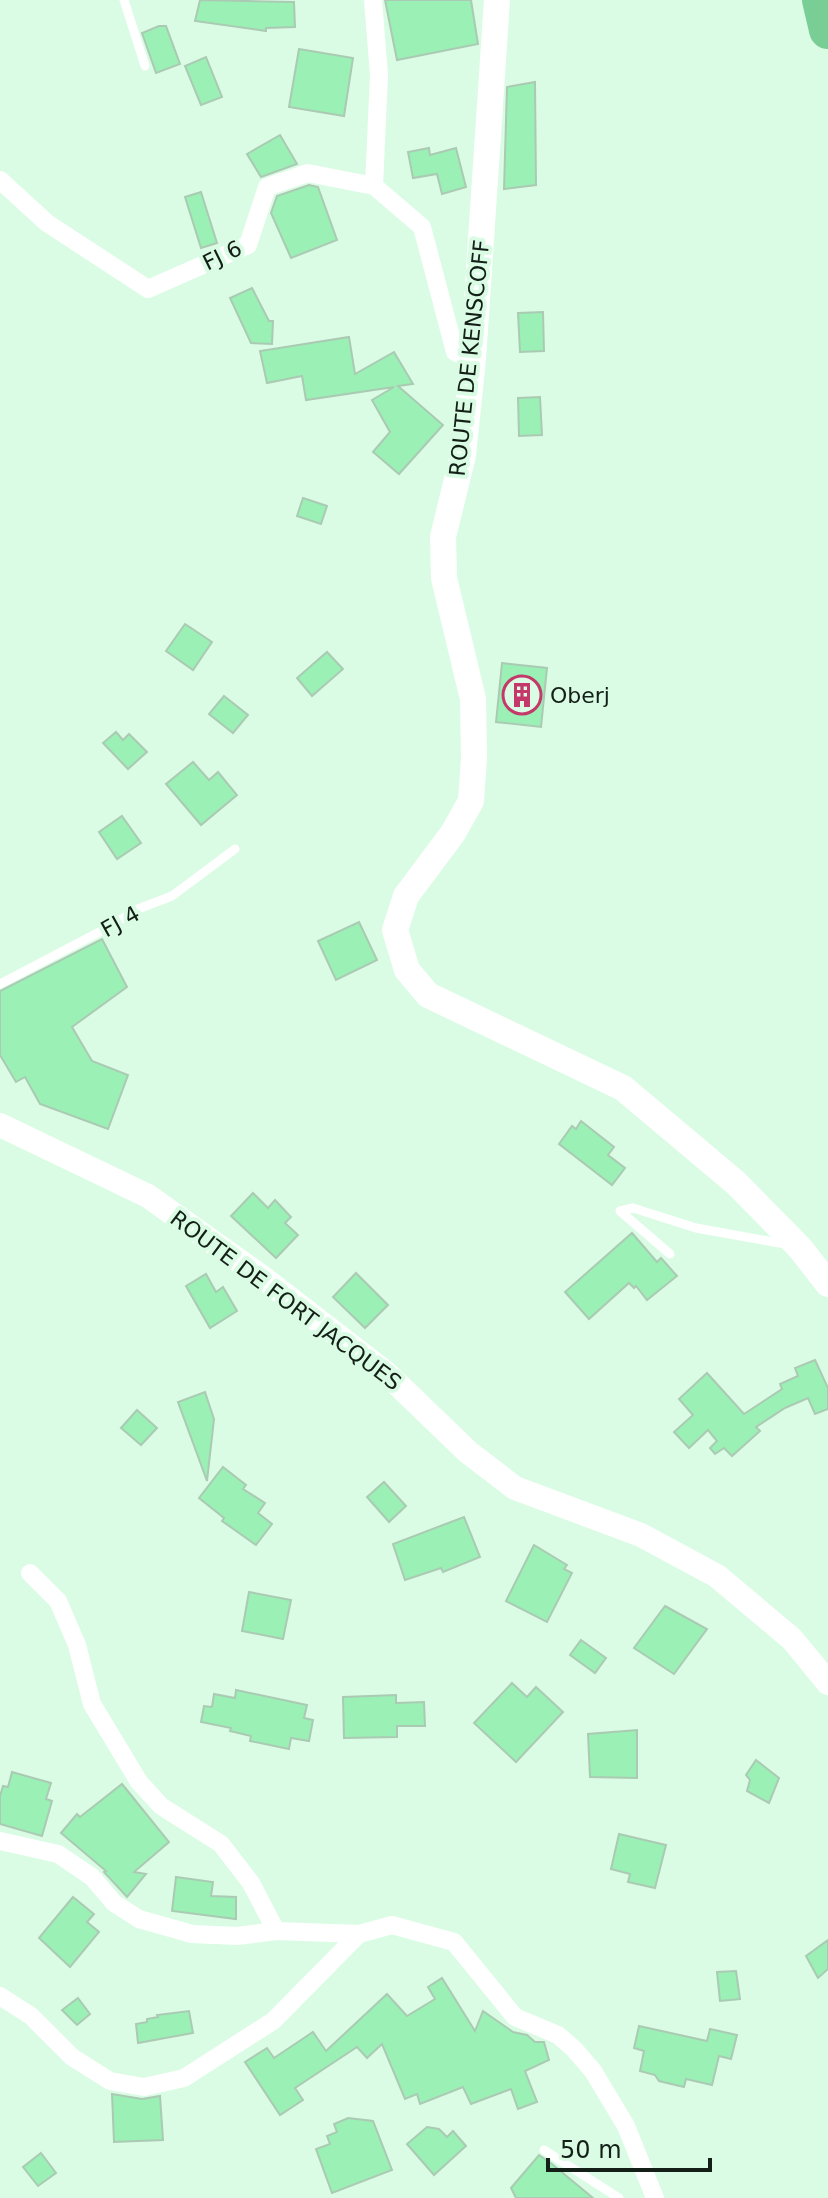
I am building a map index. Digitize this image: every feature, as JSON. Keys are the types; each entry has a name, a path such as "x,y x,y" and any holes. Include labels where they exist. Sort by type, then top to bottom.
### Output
{"main road":[{"name":"ROUTE DE KENSCOFF","path":"497,0 473,359 463,455 443,537 444,578 473,699 471,801 453,833 406,896 395,930 407,970 428,995 623,1088 736,1183 800,1248 828,1284"}],"street":[{"path":"373,0 379,75 374,186"},
{"name":"FJ 6","path":"0,180 47,223 148,289 248,245 267,187 308,173 374,186 422,227 455,352 473,359"},
{"name":"ROUTE DE FORT JACQUES","path":"0,1125 161,1205 262,1277 386,1373 468,1452 515,1488 641,1535 717,1576 792,1639 828,1683"},
{"path":"30,1573 58,1601 77,1645 92,1704 139,1782 161,1806 221,1844 251,1883 276,1931"},
{"path":"0,1841 58,1854 92,1877 114,1903 139,1919 192,1934 237,1936 276,1931 359,1934 392,1925 454,1942 515,2017 558,2035 593,2071 626,2126 655,2198"},
{"path":"0,1996 31,2016 84,2065 110,2081 144,2087 184,2078 273,2021 359,1934"}],"lane":[{"path":"124,0 145,66"},
{"name":"FJ 4","path":"0,984 138,909 172,896 235,849"},
{"path":"670,1254 620,1211 633,1208 696,1228 766,1238 800,1248"},
{"path":"544,2150 619,2198"}],"building":[{"path":"200,0 294,2 295,27 266,28 266,31 195,21"},
{"path":"385,0 471,0 478,44 397,60"},
{"path":"166,26 180,64 156,73 142,33"},
{"path":"299,49 353,58 344,116 289,107"},
{"path":"206,57 222,97 201,105 185,66"},
{"path":"535,82 536,185 504,189 507,87"},
{"path":"280,135 297,164 261,177 247,154"},
{"path":"429,148 430,155 456,148 466,187 442,194 437,174 413,178 408,152"},
{"path":"309,185 318,187 337,240 291,258 271,213 277,196"},
{"path":"201,192 217,243 201,248 185,197"},
{"path":"252,288 269,321 273,321 272,344 251,343 230,298"},
{"path":"543,312 544,351 520,352 518,313"},
{"path":"349,337 355,374 394,352 413,384 398,386 443,425 399,474 373,452 390,432 372,400 394,387 306,400 302,376 267,383 260,351"},
{"path":"540,397 542,435 519,436 518,398"},
{"path":"303,498 327,506 321,524 297,516"},
{"path":"185,624 212,642 193,670 166,651"},
{"path":"327,652 343,669 312,696 297,678"},
{"name":"Oberj","path":"502,663 547,668 541,727 496,722"},
{"path":"224,696 248,715 233,733 209,714"},
{"path":"116,732 123,740 129,734 147,752 128,769 103,743"},
{"path":"193,762 209,780 218,772 237,795 201,825 166,784"},
{"path":"122,816 141,843 117,859 99,832"},
{"path":"359,922 377,960 336,980 318,941"},
{"path":"102,939 127,987 72,1027 92,1061 128,1075 108,1129 40,1104 25,1077 16,1082 0,1055 0,991"},
{"path":"581,1121 614,1147 608,1155 625,1168 612,1185 559,1144 572,1126 576,1129"},
{"path":"253,1193 268,1208 275,1200 291,1217 285,1223 298,1235 276,1258 231,1216"},
{"path":"632,1233 657,1262 661,1258 677,1276 647,1300 636,1286 634,1288 629,1283 589,1319 565,1292"},
{"path":"356,1273 388,1305 365,1328 333,1297"},
{"path":"206,1274 216,1292 223,1287 237,1311 210,1328 186,1286"},
{"path":"815,1360 828,1388 828,1409 815,1414 808,1398 785,1408 756,1427 760,1431 732,1456 724,1448 715,1454 710,1448 717,1441 708,1430 689,1448 674,1432 693,1415 679,1399 707,1373 744,1414 782,1389 780,1384 798,1376 795,1368"},
{"path":"205,1392 214,1419 207,1481 178,1402"},
{"path":"137,1410 157,1428 141,1445 121,1428"},
{"path":"223,1467 246,1485 243,1489 265,1503 258,1513 272,1524 256,1545 222,1521 224,1518 199,1498"},
{"path":"384,1482 406,1506 389,1522 367,1497"},
{"path":"464,1517 480,1557 443,1572 441,1568 405,1580 393,1544"},
{"path":"534,1545 567,1565 564,1569 572,1573 547,1622 506,1601"},
{"path":"249,1592 291,1600 283,1639 242,1631"},
{"path":"665,1606 707,1629 674,1674 634,1648"},
{"path":"581,1640 606,1658 595,1673 570,1655"},
{"path":"512,1683 527,1697 536,1687 563,1712 516,1762 474,1723"},
{"path":"236,1690 307,1705 304,1718 313,1720 309,1741 291,1738 289,1749 250,1741 251,1736 230,1731 231,1728 201,1722 204,1706 212,1707 214,1694 235,1698"},
{"path":"396,1695 396,1703 424,1702 425,1726 397,1726 397,1737 344,1738 343,1697"},
{"path":"637,1730 637,1778 590,1777 588,1734"},
{"path":"756,1760 779,1778 769,1803 747,1791 750,1780 746,1775"},
{"path":"12,1772 51,1783 46,1799 52,1801 42,1836 0,1824 0,1796 3,1786 8,1787"},
{"path":"122,1784 169,1842 134,1872 146,1874 127,1897 106,1871 61,1833 77,1814 80,1817"},
{"path":"619,1834 666,1845 655,1888 628,1882 630,1874 611,1869"},
{"path":"176,1877 213,1882 211,1896 236,1897 236,1919 172,1911"},
{"path":"73,1897 94,1914 87,1922 99,1932 70,1967 39,1938"},
{"path":"828,1940 828,1969 818,1978 806,1956"},
{"path":"736,1971 740,1999 720,2001 717,1972"},
{"path":"442,1978 475,2031 483,2011 513,2032 527,2035 535,2042 544,2042 549,2060 525,2071 537,2102 518,2109 511,2089 471,2104 463,2087 420,2104 417,2094 405,2099 382,2044 367,2058 357,2047 295,2088 303,2100 280,2115 245,2062 267,2048 274,2058 313,2032 326,2051 387,1994 407,2016 435,1999 428,1987"},
{"path":"78,1998 90,2014 77,2025 62,2010"},
{"path":"189,2011 193,2033 138,2043 136,2024 147,2022 147,2019 157,2015"},
{"path":"639,2026 707,2041 710,2029 737,2035 731,2059 719,2056 712,2085 686,2079 684,2087 659,2081 655,2075 640,2071 644,2051 634,2048"},
{"path":"112,2094 142,2099 160,2096 163,2140 114,2142"},
{"path":"348,2118 373,2121 392,2170 332,2193 316,2149 330,2144 327,2136 337,2132 334,2124"},
{"path":"427,2127 439,2129 447,2137 453,2131 466,2146 434,2175 407,2144"},
{"path":"41,2153 56,2173 38,2186 23,2167"},
{"path":"539,2155 593,2198 516,2198 511,2188"}],"waterway":[{"path":"821,0 828,30"}],"place":[{"name":"Oberj","path":"522,695"}]}
